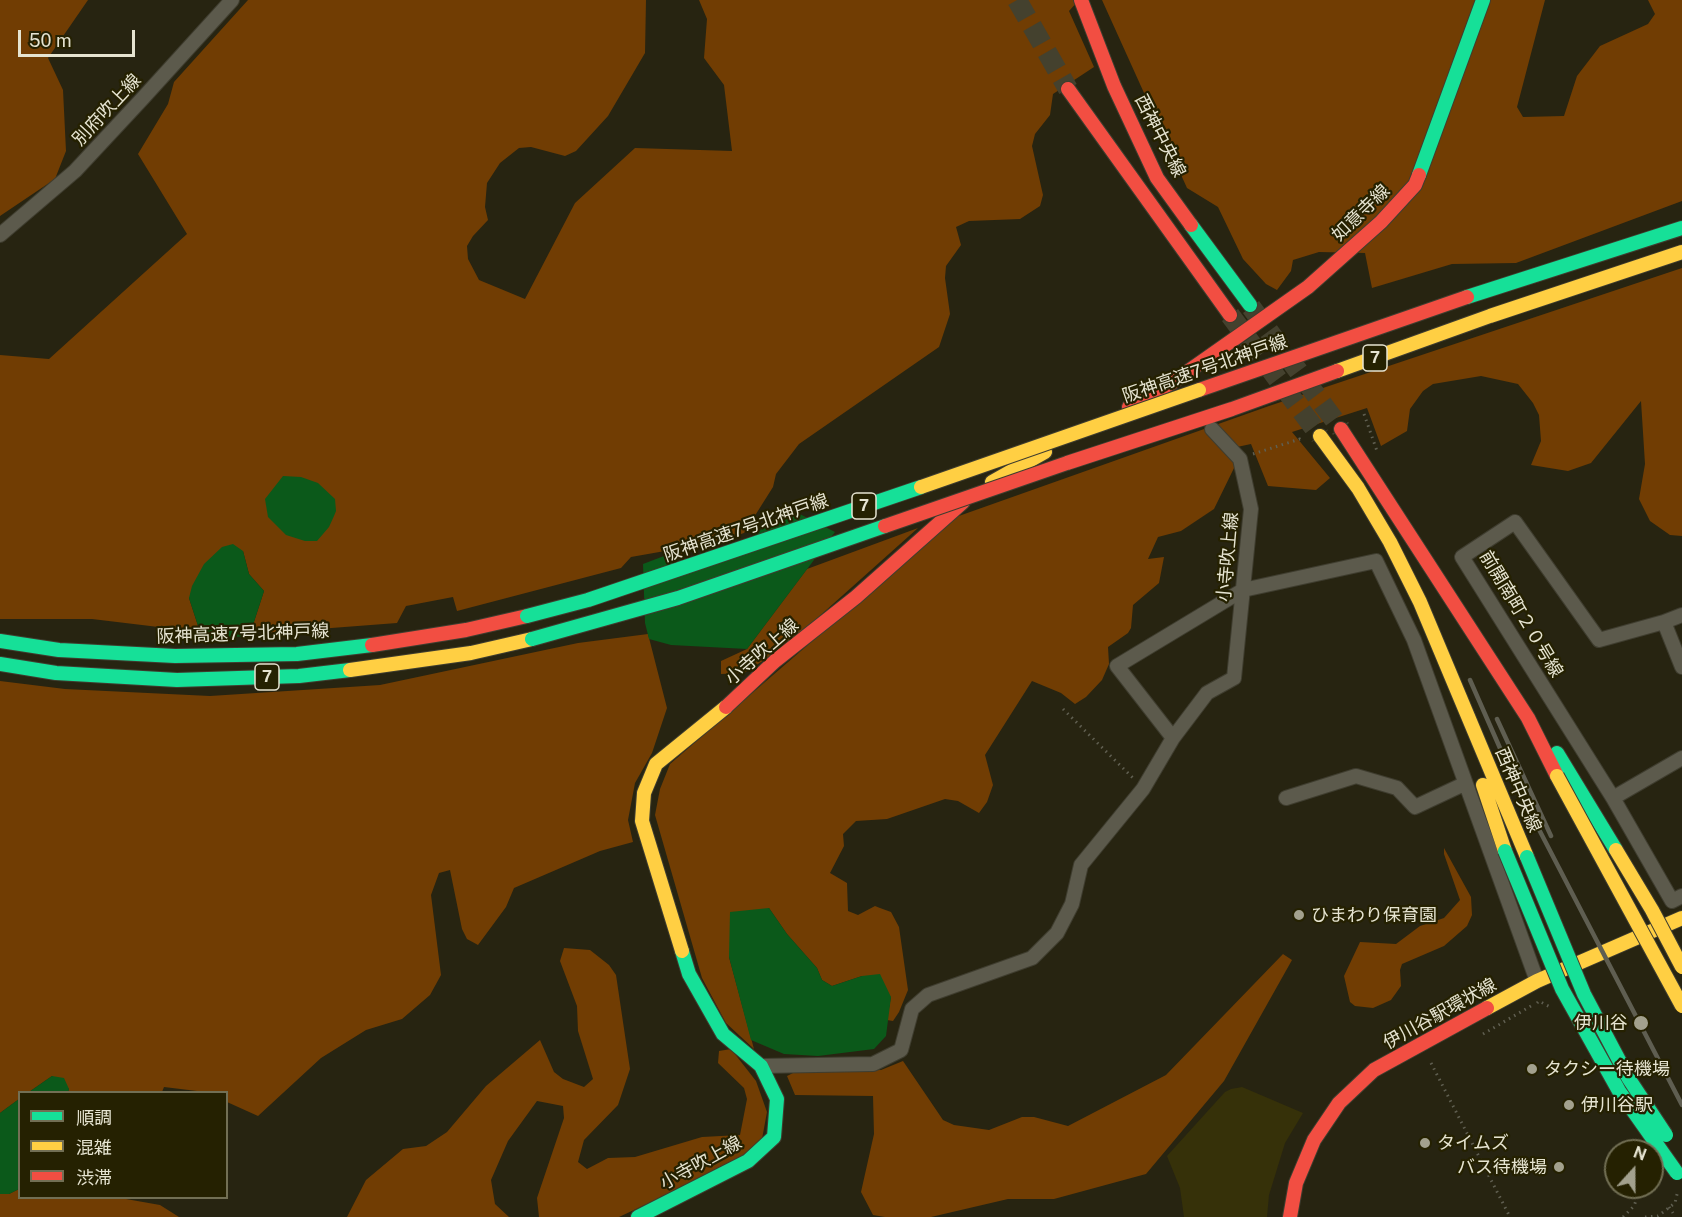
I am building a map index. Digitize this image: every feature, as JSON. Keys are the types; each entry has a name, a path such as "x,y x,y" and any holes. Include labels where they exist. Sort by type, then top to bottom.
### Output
{"main road":[{"name":"西神中央線","path":"1081,0 1114,86 1157,178 1250,305"},
{"name":"如意寺線","path":"1173,382 1308,287 1381,222 1415,184 1483,0"},
{"path":"1068,89 1230,315"},
{"name":"阪神高速7号北神戸線","path":"0,641 59,650 175,656 297,654 466,630 527,616 588,600 703,562 1494,288 1682,228"},
{"name":"7","path":"0,664 56,673 177,680 299,676 390,666 471,653 532,639 678,598 1067,463 1232,409 1490,316 1682,252"},
{"name":"小寺吹上線","path":"638,1217 748,1161 774,1137 777,1099 761,1066 723,1034 688,974 642,821 644,793 656,764 732,702 775,661 856,597 977,491 1019,465 1173,382"},
{"path":"1341,429 1551,741 1652,910 1682,966"},
{"name":"西神中央線","path":"1320,436 1358,488 1390,542 1420,602 1584,994 1629,1079 1682,1160"},
{"path":"1445,586 1527,718 1682,1006"},
{"path":"1437,642 1505,851 1562,989 1619,1091 1679,1181"},
{"name":"伊川谷駅環状線","path":"1290,1217 1296,1183 1314,1140 1339,1103 1374,1070 1537,981 1682,918"}],"street":[{"name":"別府吹上線","path":"0,235 75,171 232,0"},
{"path":"1212,429 1240,459"},
{"name":"小寺吹上線","path":"761,1066 873,1064 901,1050 912,1009 928,995 1032,958 1057,933 1072,904 1081,866 1143,789 1173,738 1207,693 1234,678 1251,509 1240,459"},
{"name":"前開南町２０号線","path":"1682,615 1599,640 1515,522 1462,556 1612,798 1672,901 1682,896"},
{"path":"1173,738 1117,666 1243,590 1377,561 1414,640 1464,784 1537,981"},
{"path":"1664,622 1682,668"},
{"path":"1612,798 1682,758"},
{"path":"1286,798 1356,776 1397,788 1415,807 1464,784"}],"path":[{"path":"1364,414 1379,457"},
{"path":"1240,459 1300,439"},
{"path":"1063,709 1143,789"},
{"path":"1483,1034 1539,1001 1558,1011"},
{"path":"1431,1063 1510,1217"},
{"path":"1645,1217 1658,1216 1675,1203 1679,1181"},
{"path":"1623,1217 1634,1206 1637,1199"},
{"path":"1669,1207 1673,1213"}],"shaded area":[{"path":"0,0 88,0 48,58 63,90 66,151 55,179 0,216"},
{"path":"248,0 646,0 645,53 608,116 576,151 565,156 531,147 519,148 500,163 487,183 485,207 488,220 467,246 468,259 479,280 525,299 575,203 635,148 732,151 724,85 704,58 707,19 699,0 1079,0 1069,11 1094,67 1053,94 1050,115 1035,134 1032,146 1043,195 1040,206 1020,219 969,221 956,227 961,245 946,266 945,278 950,314 939,347 799,444 776,474 773,487 744,533 675,556 665,551 631,557 621,568 457,611 453,597 406,606 397,623 266,633 252,628 264,591 249,574 243,551 189,598 200,632 92,619 0,619 0,355 49,359 187,234 138,154 168,104 174,82"},
{"path":"1102,0 1545,0 1517,107 1523,117 1564,116 1577,76 1600,46 1648,24 1655,14 1648,0 1682,0 1682,201 1516,263 1452,264 1372,288 1365,253 1319,252 1293,260 1291,271 1277,290 1266,284 1243,259 1218,207 1187,188"},
{"path":"1682,268 1682,536 1670,535 1650,521 1639,499 1645,464 1641,401 1591,463 1568,471 1531,465 1541,441 1539,415 1533,403 1518,384 1481,376 1433,384 1423,391 1410,409 1407,431 1381,446 1367,408 1292,432 1330,478 1316,490 1268,486 1251,444 1237,447 1235,466 1214,509 1181,531 1158,537 1148,559 1164,557 1159,583 1133,605 1131,628 1128,633 1108,647 1109,664 1102,680 1086,697 1075,704 1061,693 1032,681 985,755 993,785 987,802 979,813 958,801 945,799 887,819 856,821 843,834 844,846 830,873 847,883 848,911 858,915 875,906 891,912 899,927 908,990 893,1021 887,1020 891,997 862,976 832,986 822,980 817,968 787,934 769,908 729,957 754,1049 726,1023 702,978 655,815 660,789 670,764 956,517 1269,406"},
{"path":"283,476 301,477 318,483 335,499 334,516 329,527 317,541 305,541 286,535 268,517 265,499"},
{"path":"788,508 835,532 747,649 671,645 649,639 645,623 643,564 664,556 682,568 742,545"},
{"path":"918,528 786,646 744,673 721,674 721,661 747,649 807,569"},
{"path":"233,544 243,551 249,574 264,591 252,628 244,636 213,640 200,632 189,598 192,586 204,564 222,547"},
{"path":"648,634 667,708 652,753 635,783 628,820 633,842 600,851 514,888 506,907 478,945 467,939 462,929 450,870 439,873 431,895 441,975 430,995 402,1019 366,1030 321,1058 258,1116 228,1102 228,1091 197,1091 164,1087 162,1091 68,1091 69,1089 52,1076 30,1091 18,1091 18,1100 0,1113 0,681 65,689 210,696 380,685 578,643"},
{"path":"1444,848 1471,897 1472,915 1467,926 1444,946 1402,964 1401,986 1391,1000 1373,1008 1355,1006 1350,1002 1344,976 1360,942 1396,944 1420,926 1444,918 1460,900"},
{"path":"769,908 787,934 817,968 822,980 832,986 862,976 880,974 891,997 886,1036 874,1049 818,1056 784,1054 751,1040 729,957 730,912"},
{"path":"564,948 590,950 609,965 616,975 630,1069 618,1105 584,1140 578,1162 587,1169 608,1158 635,1157 702,1137 740,1135 747,1099 744,1088 718,1063 719,1051 731,1049 756,1081 767,1112 762,1139 747,1157 619,1217 539,1217 537,1198 564,1118 563,1106 537,1101 508,1141 491,1180 495,1204 509,1217 347,1217 366,1180 403,1149 426,1146 447,1132 486,1086 540,1040 554,1072 563,1079 584,1087 593,1079 578,1031 577,1006 560,961"},
{"path":"1283,954 1292,960 1224,1081 1146,1174 1054,1199 1008,1199 931,1217 873,1215 861,1192 874,1134 873,1096 795,1095 787,1076 797,1071 881,1070 903,1061 943,1120 954,1125 989,1130 1022,1117 1034,1117 1068,1126 1166,1075"},
{"path":"52,1076 64,1078 69,1089 68,1091 30,1091"},
{"path":"1242,1087 1303,1113 1285,1143 1269,1195 1267,1217 1184,1217 1180,1188 1167,1156 1225,1092"},
{"path":"18,1100 18,1190 9,1194 0,1194 0,1113"},
{"path":"18,1190 18,1199 126,1199 160,1205 179,1217 0,1217 0,1194 9,1194"}],"tunnel":[{"path":"1017,0 1068,89"},
{"path":"1251,307 1341,429"},
{"path":"1230,315 1320,436"}],"railway":[{"path":"1470,680 1518,789 1682,1105"},
{"path":"1497,719 1551,836"}],"traffic: fast":[{"path":"1419,175 1483,0"},
{"path":"1191,225 1250,305"},
{"path":"1467,297 1682,228"},
{"path":"527,616 588,600 921,487"},
{"path":"532,639 678,598 885,526"},
{"path":"0,641 59,650 175,656 297,654 372,645"},
{"path":"0,664 56,673 177,680 299,676 350,670"},
{"path":"1557,753 1616,850"},
{"path":"1505,851 1562,989 1619,1091 1677,1173"},
{"path":"1527,857 1584,994 1629,1079 1666,1135"},
{"path":"638,1217 748,1161 774,1137 777,1099 761,1066 723,1034 689,974 682,951"}],"traffic: slow":[{"path":"1337,371 1490,316 1682,252"},
{"path":"921,487 1199,390"},
{"path":"1320,436 1358,488 1390,542 1420,602 1527,857"},
{"path":"992,482 1045,452"},
{"path":"350,670 471,653 532,639"},
{"path":"682,951 642,821 644,793 656,764 726,707"},
{"path":"1557,776 1682,1006"},
{"path":"1483,785 1505,851"},
{"path":"1616,850 1652,910 1682,967"},
{"path":"1487,1008 1537,981 1682,918"}],"traffic: jam":[{"path":"1081,0 1114,86 1157,178 1191,225"},
{"path":"1068,89 1230,315"},
{"path":"1129,407 1173,382 1308,287 1381,222 1415,185 1419,175"},
{"path":"1199,390 1467,297"},
{"path":"1067,463 1232,409 1337,371"},
{"path":"1341,429 1528,718 1557,776"},
{"path":"885,526 1067,463"},
{"path":"726,707 775,661 856,597 963,502"},
{"path":"372,645 466,630 527,616"},
{"path":"1290,1217 1296,1183 1314,1140 1339,1103 1374,1070 1487,1008"}],"place":[{"name":"ひまわり保育園","path":"1299,915"},
{"name":"伊川谷","path":"1641,1023"},
{"name":"タクシー待機場","path":"1532,1069"},
{"name":"伊川谷駅","path":"1569,1105"},
{"name":"タイムズ","path":"1425,1143"},
{"name":"バス待機場","path":"1559,1167"}]}
